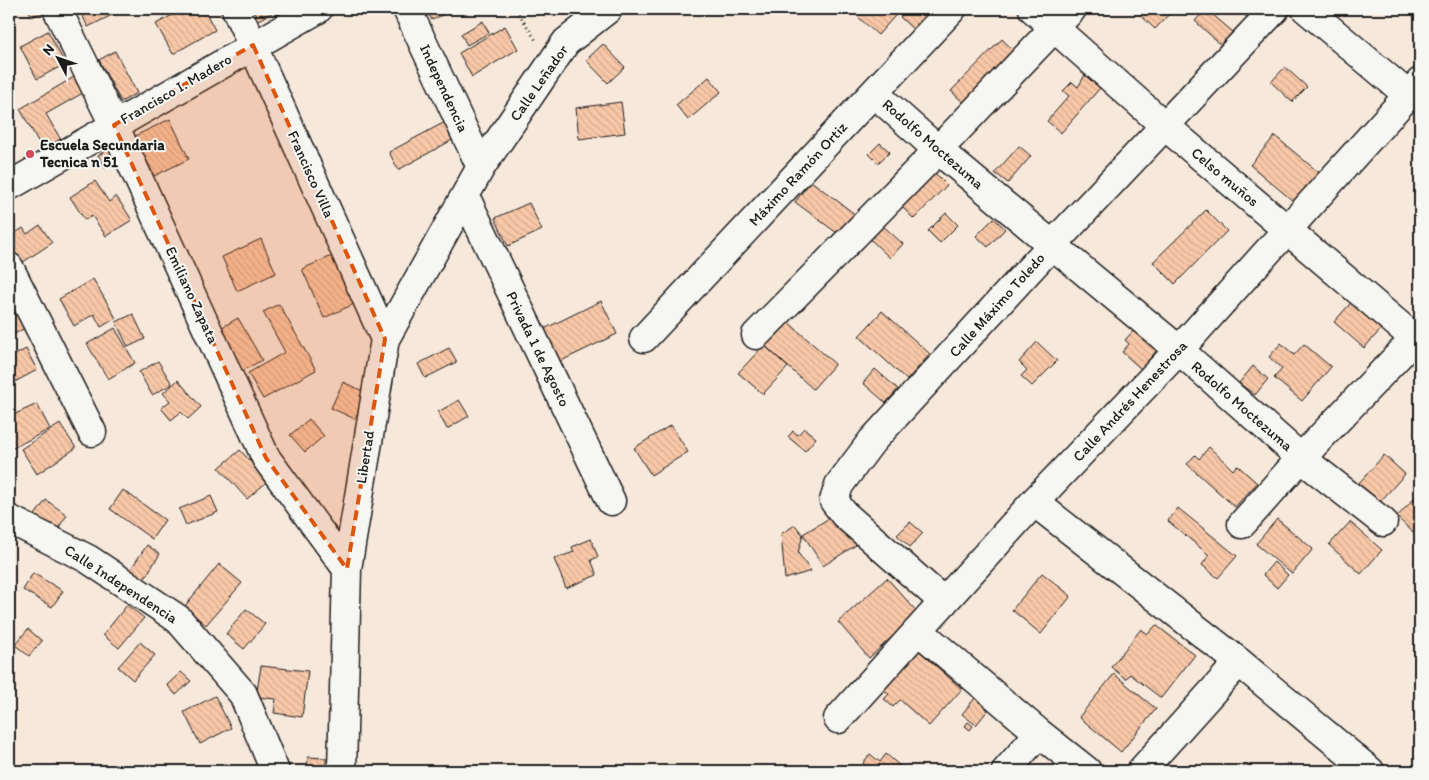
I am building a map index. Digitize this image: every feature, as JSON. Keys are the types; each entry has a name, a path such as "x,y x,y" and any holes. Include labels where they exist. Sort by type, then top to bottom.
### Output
{"street":[{"name":"Emiliano Zapata","path":"58,9 114,125 266,458 346,569"},
{"name":"Francisco Villa","path":"236,9 254,45 385,339"},
{"name":"Francisco I. Madero","path":"9,186 318,9"},
{"name":"Independencia","path":"407,9 482,167"},
{"name":"Calle Leñador","path":"482,167 566,42 608,9"},
{"name":"Máximo Ramón Ortiz","path":"644,338 952,9"},
{"name":"Celso muños","path":"1033,9 1063,18 1164,125 1419,338"},
{"name":"Calle Máximo Toledo","path":"944,602 844,514 834,501 839,486 872,441 1052,245 1275,9"},
{"path":"1306,9 1414,89"},
{"path":"756,335 938,150 1063,18"},
{"name":"Calle Andrés Henestrosa","path":"838,718 919,631 1034,502 1179,350 1414,89"},
{"name":"Rodolfo Moctezuma","path":"874,94 938,150 1179,350 1302,458 1383,522"},
{"name":"Libertad","path":"342,771 346,569 385,339 482,167"},
{"name":"Privada 1 de Agosto","path":"465,196 611,501"},
{"path":"9,267 92,432"},
{"path":"1242,524 1302,458 1419,338"},
{"path":"1034,502 1238,662 1363,769"},
{"name":"Calle Independencia","path":"9,519 88,559 178,619 243,694 275,771"},
{"path":"919,631 1039,733 1087,771"},
{"path":"1141,771 1238,662"},
{"path":"1006,771 1039,733"}],"path":[{"path":"516,9 552,64"}],"highlighted area":[{"path":"253,45 385,339 347,569 266,458 114,125"}],"building":[{"path":"28,9 49,9 32,17"},
{"path":"79,9 122,9 122,10 88,27"},
{"path":"183,9 204,9 215,30 173,54 156,24"},
{"path":"250,9 275,9 276,11 256,21"},
{"path":"426,9 454,9 432,20"},
{"path":"864,9 901,9 878,35 857,16"},
{"path":"908,9 945,9 920,36 900,17"},
{"path":"1134,9 1174,9 1155,29"},
{"path":"1206,9 1233,32 1221,45 1195,21"},
{"path":"1237,9 1261,9 1251,20"},
{"path":"1335,9 1349,9 1343,16"},
{"path":"483,21 489,33 467,45 461,34"},
{"path":"505,26 518,49 472,77 459,53"},
{"path":"48,31 65,64 37,79 20,46"},
{"path":"1002,39 1019,56 968,107 951,91"},
{"path":"603,44 625,67 608,83 586,60"},
{"path":"115,51 137,93 121,102 99,60"},
{"path":"1285,67 1307,87 1292,102 1271,82"},
{"path":"79,74 88,90 46,114 61,140 43,150 20,109"},
{"path":"1085,75 1100,88 1061,133 1047,121 1069,96 1063,91 1072,82 1078,87"},
{"path":"709,77 721,92 688,120 676,105"},
{"path":"621,102 625,133 579,139 576,108"},
{"path":"170,119 189,159 154,176 135,136"},
{"path":"445,122 454,139 398,170 389,152"},
{"path":"1275,136 1323,176 1299,206 1250,165"},
{"path":"880,143 890,152 878,163 869,154"},
{"path":"1019,146 1031,156 1008,183 995,173"},
{"path":"113,147 120,160 105,168 98,155"},
{"path":"934,172 947,185 914,219 901,206"},
{"path":"95,181 109,202 116,196 132,220 106,236 92,216 85,220 70,197"},
{"path":"811,181 856,215 841,236 795,202"},
{"path":"529,203 542,230 508,246 495,218"},
{"path":"1206,210 1227,231 1175,284 1153,262"},
{"path":"946,213 958,225 940,243 928,231"},
{"path":"994,218 1005,229 988,247 976,236"},
{"path":"880,223 903,244 890,258 868,237"},
{"path":"40,225 52,243 20,264 9,247 9,237 23,228 27,234"},
{"path":"261,239 276,273 237,291 222,257"},
{"path":"332,256 354,304 324,318 302,269"},
{"path":"93,279 116,318 101,327 94,314 74,326 59,299"},
{"path":"1356,297 1386,324 1364,348 1334,322"},
{"path":"601,301 617,334 559,362 544,329"},
{"path":"15,304 27,327 9,337 9,308"},
{"path":"279,304 316,370 263,399 248,373 285,352 263,312"},
{"path":"882,311 930,354 907,380 859,336"},
{"path":"133,314 145,339 128,347 116,322"},
{"path":"238,318 262,360 242,371 219,329"},
{"path":"786,320 835,364 813,389 764,345"},
{"path":"115,328 135,363 108,379 87,344"},
{"path":"1135,329 1158,349 1141,369 1122,352 1129,344 1125,340"},
{"path":"1037,342 1057,361 1032,386 1021,376 1027,370 1019,362"},
{"path":"1281,343 1294,355 1304,344 1331,367 1302,401 1274,378 1282,369 1269,357"},
{"path":"764,345 788,367 763,394 738,373"},
{"path":"449,348 457,362 425,378 418,364"},
{"path":"26,349 37,370 9,385 9,358"},
{"path":"158,361 172,384 152,395 139,372"},
{"path":"1253,366 1268,379 1255,395 1239,383"},
{"path":"875,369 898,389 886,403 863,383"},
{"path":"178,380 201,407 188,419 181,412 171,420 161,408 170,401 163,393"},
{"path":"343,382 367,393 355,419 331,408"},
{"path":"459,400 469,416 447,429 438,412"},
{"path":"37,404 50,429 9,450 9,411 11,416"},
{"path":"309,419 324,436 305,452 290,435"},
{"path":"60,424 76,448 37,474 21,449"},
{"path":"671,425 688,452 651,475 634,448"},
{"path":"804,428 816,438 805,451 788,437 793,431 798,435"},
{"path":"1209,447 1233,470 1237,465 1257,483 1235,507 1187,464 1195,455 1199,459"},
{"path":"240,450 268,481 247,499 219,468"},
{"path":"1384,455 1405,474 1379,503 1358,484"},
{"path":"123,490 165,520 152,539 110,509"},
{"path":"1420,492 1420,539 1397,517"},
{"path":"211,496 218,512 186,525 179,509"},
{"path":"46,500 67,515 57,530 35,515"},
{"path":"1178,508 1237,556 1218,578 1202,565 1209,555 1168,521"},
{"path":"831,517 839,530 844,527 856,545 823,566 803,534"},
{"path":"1277,519 1313,549 1292,574 1256,544"},
{"path":"910,522 923,533 910,547 897,535"},
{"path":"1350,522 1382,550 1361,574 1329,545"},
{"path":"795,525 803,535 798,553 811,571 785,579 781,534"},
{"path":"591,539 598,557 591,560 597,575 566,588 554,559 574,552 572,547"},
{"path":"147,545 160,554 144,579 130,570"},
{"path":"1274,562 1288,575 1277,588 1263,575"},
{"path":"219,564 242,583 206,625 184,607"},
{"path":"33,573 63,591 52,607 23,590"},
{"path":"1042,573 1071,596 1041,634 1012,610"},
{"path":"887,578 918,613 869,658 838,622"},
{"path":"127,605 144,618 119,648 103,635"},
{"path":"246,609 265,624 244,649 226,634"},
{"path":"1156,625 1195,655 1161,698 1130,674 1126,679 1111,667 1141,629 1148,634"},
{"path":"28,629 42,641 29,656 15,645"},
{"path":"9,640 14,644 9,652"},
{"path":"140,642 155,655 133,680 118,667"},
{"path":"918,650 962,689 929,726 900,700 893,707 884,699 889,694 883,689"},
{"path":"261,666 308,671 302,717 274,713 276,699 256,697"},
{"path":"181,672 191,681 176,695 167,685"},
{"path":"1114,674 1156,709 1121,752 1079,717"},
{"path":"215,696 231,728 200,744 184,712"},
{"path":"975,698 988,710 976,725 962,714"},
{"path":"968,722 973,726 970,730 965,726"},
{"path":"870,754 880,762 886,754 900,766 896,771 871,771 863,763"},
{"path":"308,757 326,758 326,771 307,771"}],"place":[{"name":"Escuela Secundaria Tecnica n 51","path":"30,154"}]}
